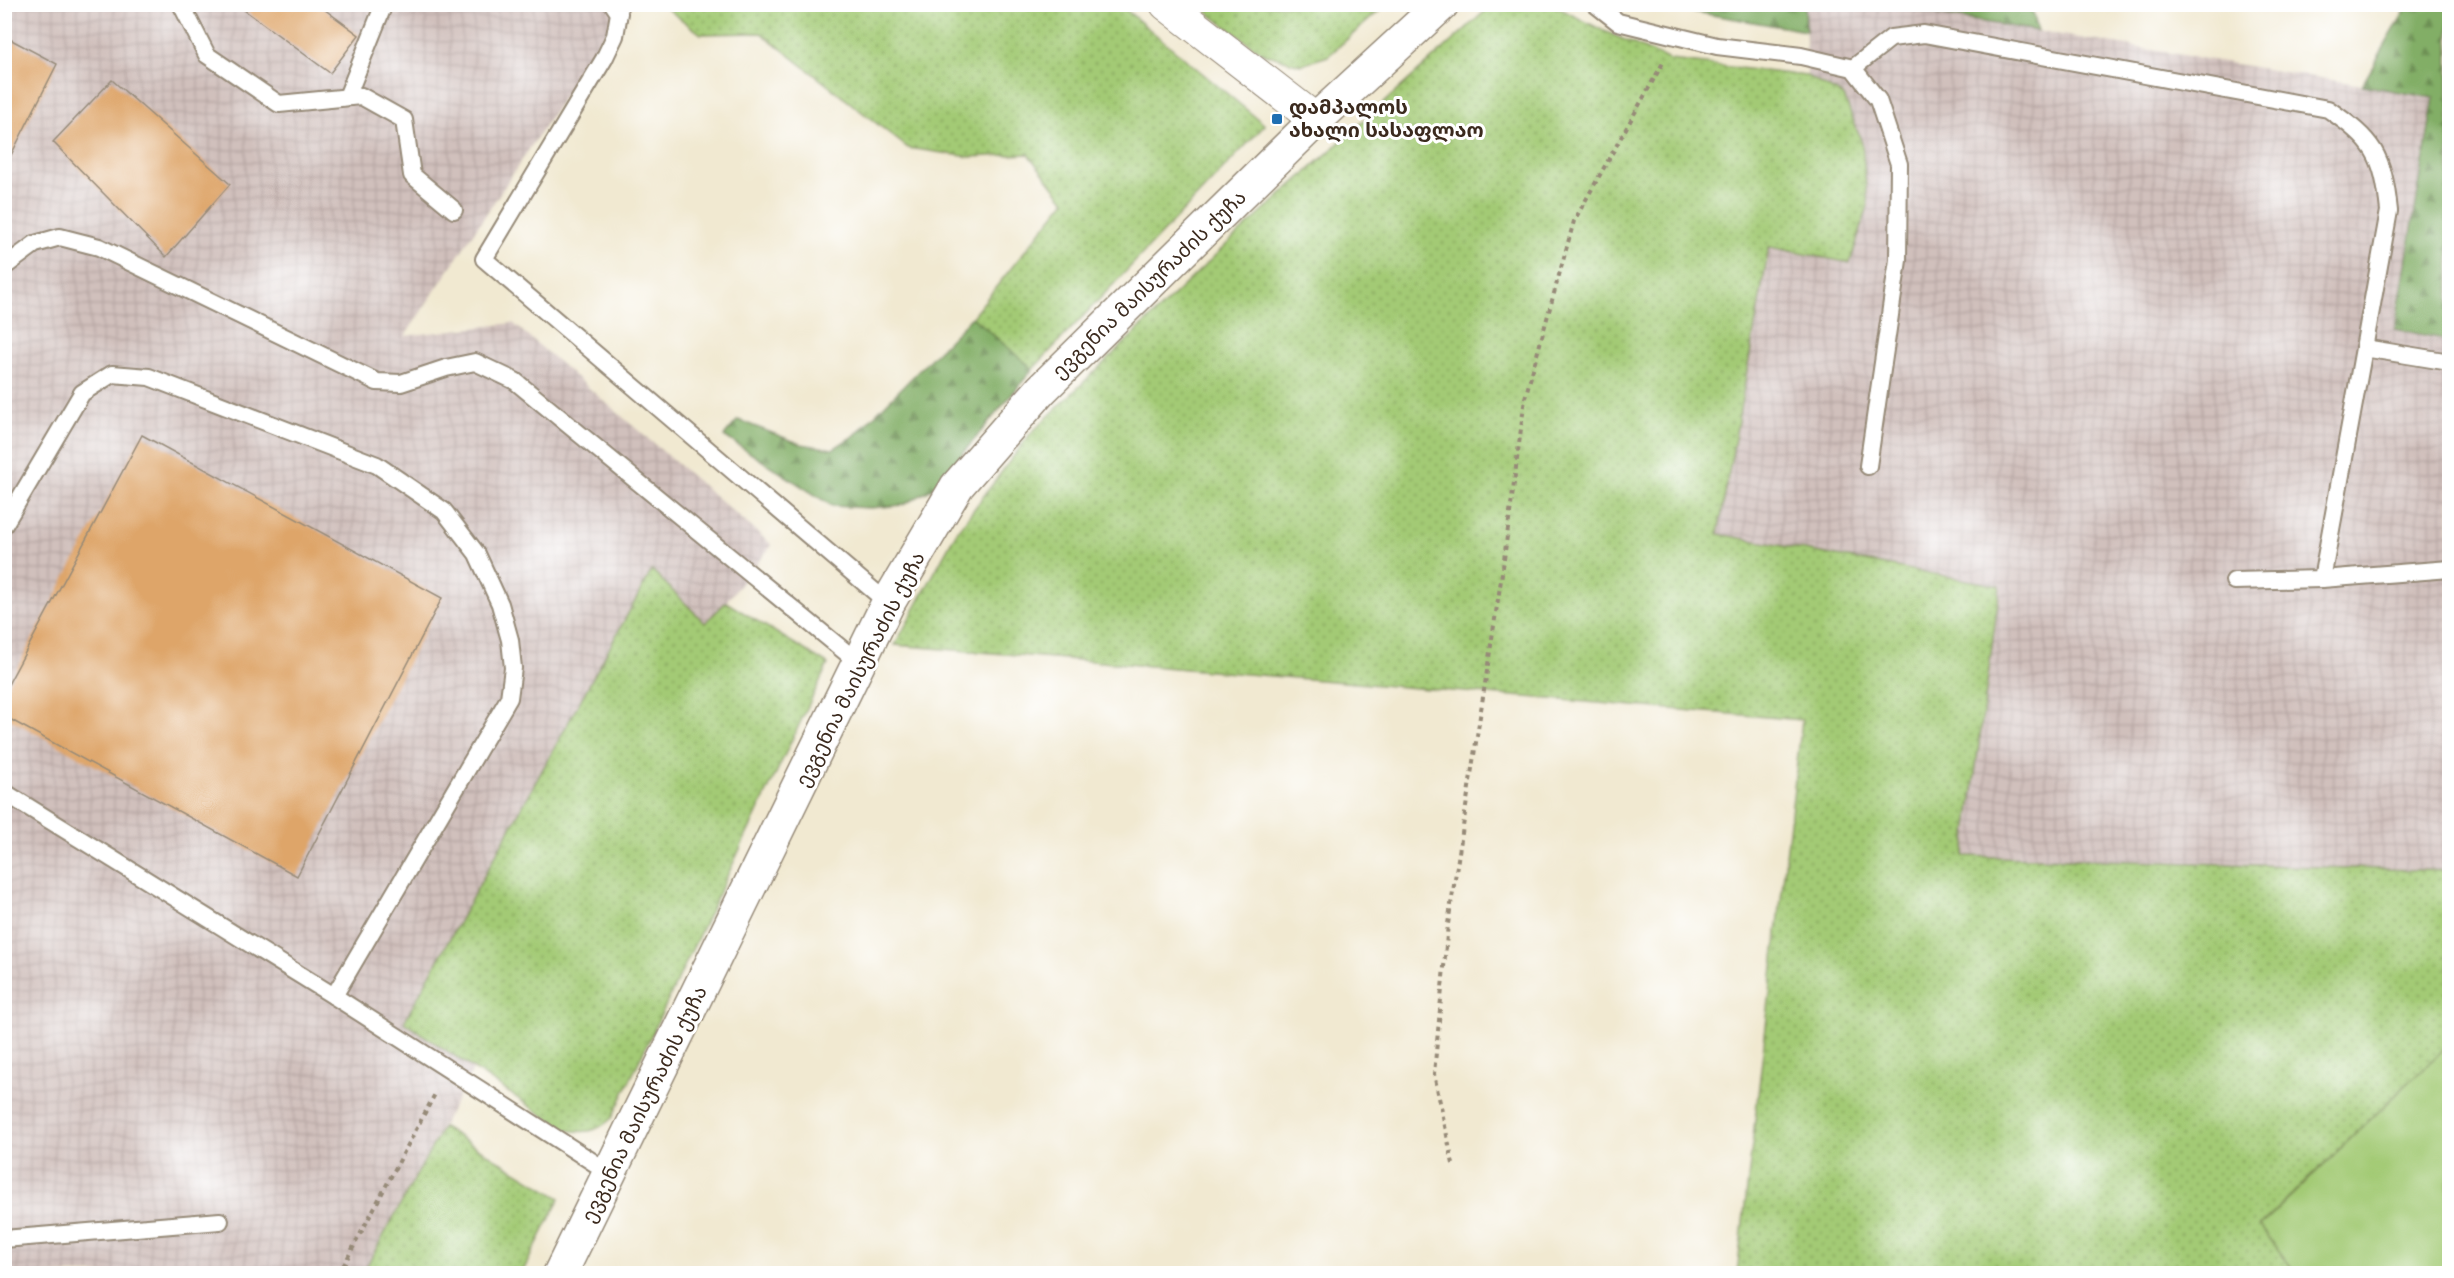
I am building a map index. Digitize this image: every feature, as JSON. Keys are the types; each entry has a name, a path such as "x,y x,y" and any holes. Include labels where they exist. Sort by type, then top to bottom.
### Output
{"street":[{"path":"1166,4 1316,120"},
{"name":"ევგენია მაისურაძის ქუჩა","path":"560,1274 888,603 957,486 1041,390 1316,120 1442,4"}],"lane":[{"path":"181,4 207,55 279,104 361,96 404,120 412,175 454,210"},
{"path":"347,98 384,4"},
{"path":"613,4 619,13 615,36 604,59 484,259 888,603"},
{"path":"1595,4 1618,22 1678,37 1718,46 1801,56 1853,68 1878,100 1899,164 1898,260 1868,466"},
{"path":"1853,68 1891,38 1924,34 2328,109 2359,131 2377,153 2386,178 2389,211 2322,579"},
{"path":"4,267 36,244 60,237 99,247 377,382 401,383 446,368 475,362 515,381 859,663"},
{"path":"2364,348 2450,362"},
{"path":"4,525 82,393 112,374 149,377 377,465 444,511 477,554 500,604 510,640 513,668 510,698 334,996"},
{"path":"2234,581 2322,579 2450,569"},
{"path":"4,792 334,996 610,1173"},
{"path":"4,1239 220,1221"}],"path":[{"path":"1453,1164 1434,1074 1448,924 1503,567 1525,398 1574,221 1678,37"},
{"path":"339,1274 448,1069"}],"shaded area":[{"path":"5,5 625,5 405,336 513,323 772,545 726,602 705,623 404,1021 474,1068 363,1273 5,1274"},
{"path":"1805,5 1882,5 2434,97 2395,328 2449,340 2449,871 1964,856 2000,586 1718,534 1769,247 1850,263 1844,97 1807,76"}],"green space":[{"path":"2409,4 2449,5 2449,340 2395,329 2434,98 2362,85"},
{"path":"662,5 1120,5 1265,125 1033,369 972,317 1065,201 1028,154 970,157 908,148 761,33 701,34"},
{"path":"1197,5 1386,5 1328,56 1300,65 1262,53"},
{"path":"1492,5 1553,5 1670,60 1807,76 1844,96 1862,143 1868,206 1850,263 1769,247 1718,534 2000,586 1964,856 2449,871 2449,1044 2260,1225 2296,1273 1737,1273 1802,720 895,645 956,533 1030,434 1229,242"},
{"path":"1654,5 1805,5 1806,31 1671,8"},
{"path":"1882,5 2031,5 2038,31"},
{"path":"972,317 1033,369 934,488 903,505 870,508 832,506 724,436 738,420 801,444 833,449 855,435"},
{"path":"652,570 705,623 726,602 828,664 612,1118 601,1127 579,1132 565,1130 404,1022"},
{"path":"2449,1044 2449,1273 2296,1273 2260,1226"},
{"path":"443,1127 560,1198 522,1273 363,1273"}],"building":[{"path":"241,4 317,4 359,35 330,73 240,7"},
{"path":"4,36 57,64 4,169"},
{"path":"112,80 230,184 166,257 53,142"},
{"path":"142,435 442,598 297,876 4,716 4,692"}],"place":[{"name":"დამპალოს ახალი სასაფლაო","path":"1277,119"}]}
